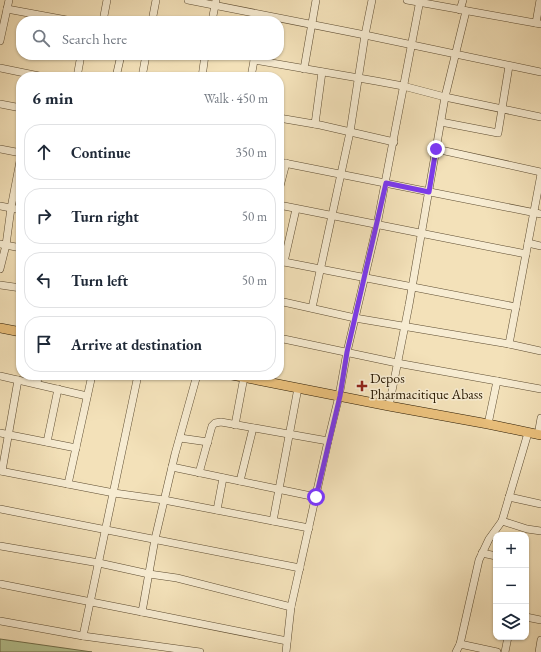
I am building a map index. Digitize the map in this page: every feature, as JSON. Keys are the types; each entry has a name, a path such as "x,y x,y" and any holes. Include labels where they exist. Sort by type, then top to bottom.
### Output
{"main road":[{"path":"0,328 16,331"},
{"path":"259,380 539,435"}],"street":[{"path":"0,41 9,0"},
{"path":"104,16 107,0"},
{"path":"153,16 156,0"},
{"path":"188,0 215,2 256,16"},
{"path":"304,69 316,0"},
{"path":"312,308 342,174 372,0"},
{"path":"407,0 420,1 538,23 540,0"},
{"path":"388,406 412,287 445,98 463,10 463,0"},
{"path":"286,652 291,607 328,441 340,396 347,352 377,226 420,1"},
{"path":"213,16 215,2"},
{"path":"7,9 45,16"},
{"path":"284,21 311,24 541,72"},
{"path":"78,72 80,60"},
{"path":"117,72 120,60"},
{"path":"143,72 145,60"},
{"path":"203,72 205,60"},
{"path":"252,72 254,60"},
{"path":"263,60 304,69 403,86 445,98 541,116"},
{"path":"441,122 498,133 509,66"},
{"path":"0,68 20,72"},
{"path":"315,124 322,72"},
{"path":"0,104 16,107"},
{"path":"284,119 315,124 394,142"},
{"path":"0,149 16,152"},
{"path":"436,149 541,173 510,344"},
{"path":"284,162 541,214"},
{"path":"0,269 3,245 16,182"},
{"path":"0,206 16,209"},
{"path":"284,206 377,226 526,254"},
{"path":"284,251 296,209"},
{"path":"528,243 541,246"},
{"path":"3,245 16,247"},
{"path":"284,263 516,307"},
{"path":"0,285 16,287"},
{"path":"284,302 355,318 510,344 541,352"},
{"path":"284,339 397,363 541,389"},
{"path":"0,376 16,380"},
{"path":"87,396 18,380 1,471 309,528"},
{"path":"37,380 37,384"},
{"path":"68,484 91,380"},
{"path":"83,636 137,380"},
{"path":"142,612 155,539 164,500 186,410 191,399 196,380"},
{"path":"235,425 243,380"},
{"path":"488,424 497,381"},
{"path":"273,521 298,388"},
{"path":"47,442 58,389"},
{"path":"539,435 541,418"},
{"path":"199,473 212,426 215,423 221,422 328,441"},
{"path":"240,481 253,428"},
{"path":"0,432 76,448"},
{"path":"456,652 460,644 478,560 489,539 502,521 528,433"},
{"path":"180,438 208,442"},
{"path":"172,467 316,497"},
{"path":"217,510 223,478"},
{"path":"509,497 541,504"},
{"path":"0,509 300,568"},
{"path":"502,521 526,532 541,531"},
{"path":"0,547 99,563 149,574 178,578 291,607"},
{"path":"482,553 493,555"},
{"path":"0,584 288,641"},
{"path":"529,618 541,620"},
{"path":"0,621 83,636 200,652"},
{"path":"505,652 507,640"},
{"path":"539,652 541,640"},
{"path":"460,644 497,652"}],"green space":[{"path":"0,639 92,652 0,652"}],"place":[{"name":"Depos Pharmacitique Abass","path":"362,386"}],"route":[{"path":"316,497 328,441 340,396 347,352 386,183 429,192 436,149"}]}
